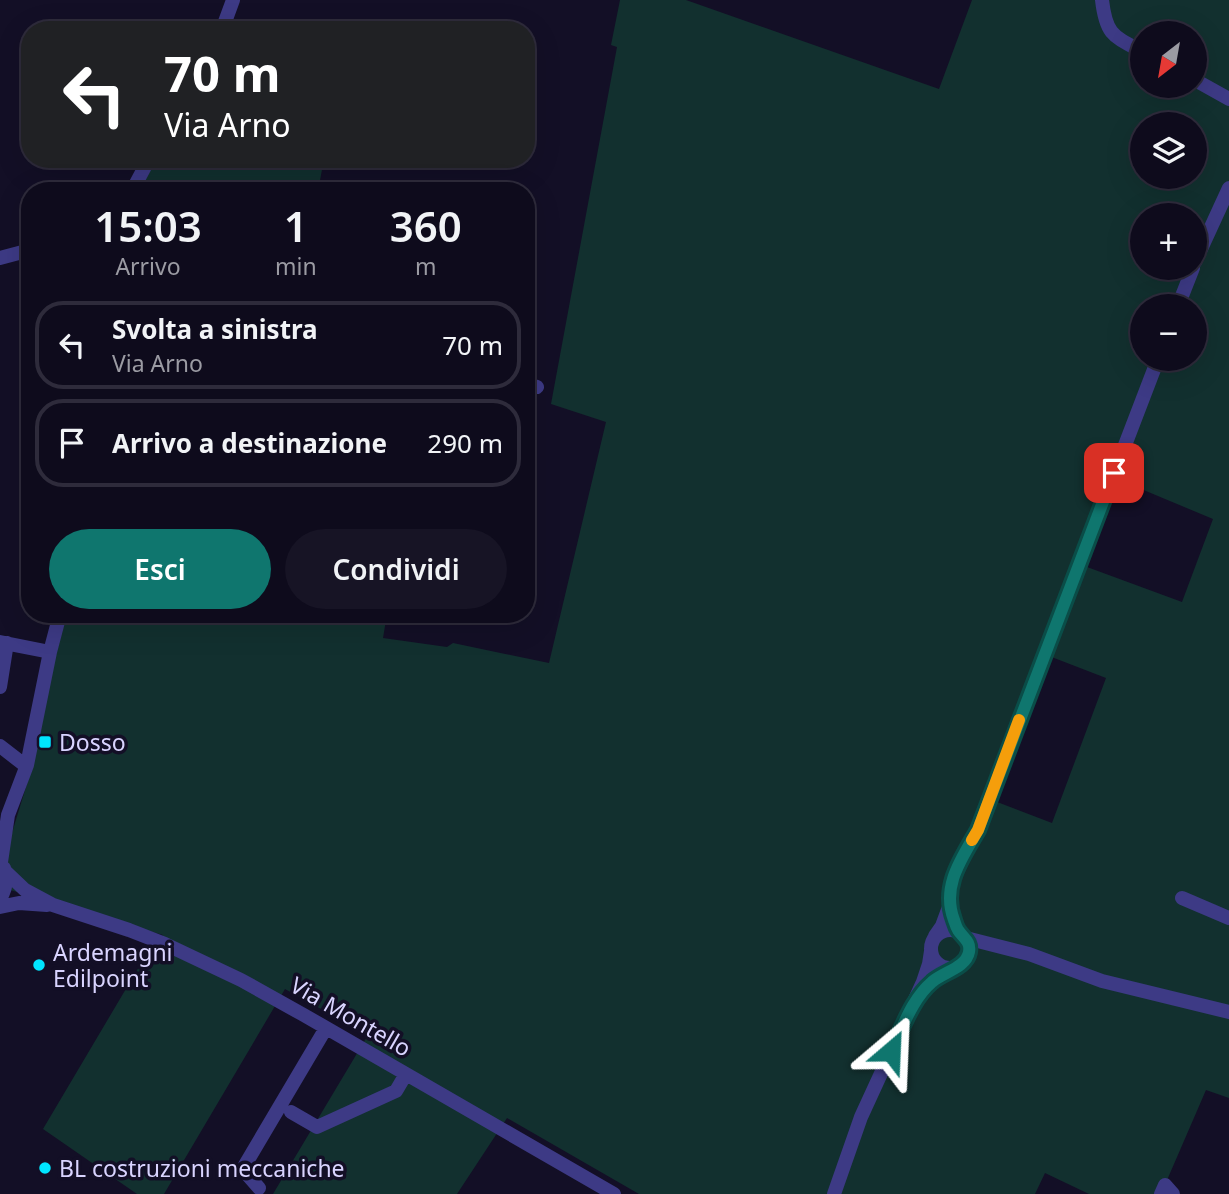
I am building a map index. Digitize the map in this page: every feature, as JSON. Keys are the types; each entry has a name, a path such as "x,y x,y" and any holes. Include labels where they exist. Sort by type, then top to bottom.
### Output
{"street":[{"path":"225,21 233,0"},
{"path":"1102,0 1106,25 1111,33 1130,44"},
{"path":"1208,87 1229,99"},
{"path":"1207,236 1229,188"},
{"path":"0,258 21,252"},
{"path":"834,1192 861,1117 915,1002 927,971 931,946 949,907 951,883 978,830 1153,371"},
{"path":"0,900 7,881 2,864 4,820 27,765 58,623"},
{"path":"0,687 4,643 50,652"},
{"path":"0,746 27,765"},
{"name":"Via Montello","path":"2,864 25,890 53,905 165,944 241,980 614,1194"},
{"path":"1182,898 1229,918"},
{"name":"Via Montello","path":"0,906 19,903 53,905"},
{"path":"931,951 935,961 943,967 960,964 970,950 949,907"},
{"path":"935,936 952,929 962,935 1029,954 1102,981 1229,1012"},
{"path":"915,1002 938,976 975,956 987,952 1029,954"},
{"path":"259,1188 245,1172 244,1165 326,1028"},
{"path":"291,1112 317,1127 396,1091 406,1074"}],"green space":[{"path":"620,0 686,0 939,89 972,0 1229,0 1229,1098 1206,1090 1161,1194 1089,1194 1045,1173 1035,1194 639,1194 507,1118 457,1194 273,1194 368,1035 285,989 164,1194 137,1194 43,1129 146,955 163,935 0,887 11,836 29,777 61,623 386,623 383,638 447,647 453,643 549,663 606,422 551,404 617,47 611,45","holes":["1122,481 1213,519 1182,602 1087,567 1116,485","1049,656 1106,678 1052,823 992,800"]},
{"path":"149,168 322,168 320,182 142,182"}],"slow traffic":[{"path":"972,840 1019,720"}],"place":[{"name":"Dosso","path":"45,742"},
{"name":"Ardemagni Edilpoint","path":"39,965"},
{"name":"BL costruzioni meccaniche","path":"45,1168"}],"route":[{"path":"891,1051 915,1002 925,988 938,976 965,961 970,950 949,907 951,883 978,830 1114,473"}]}
